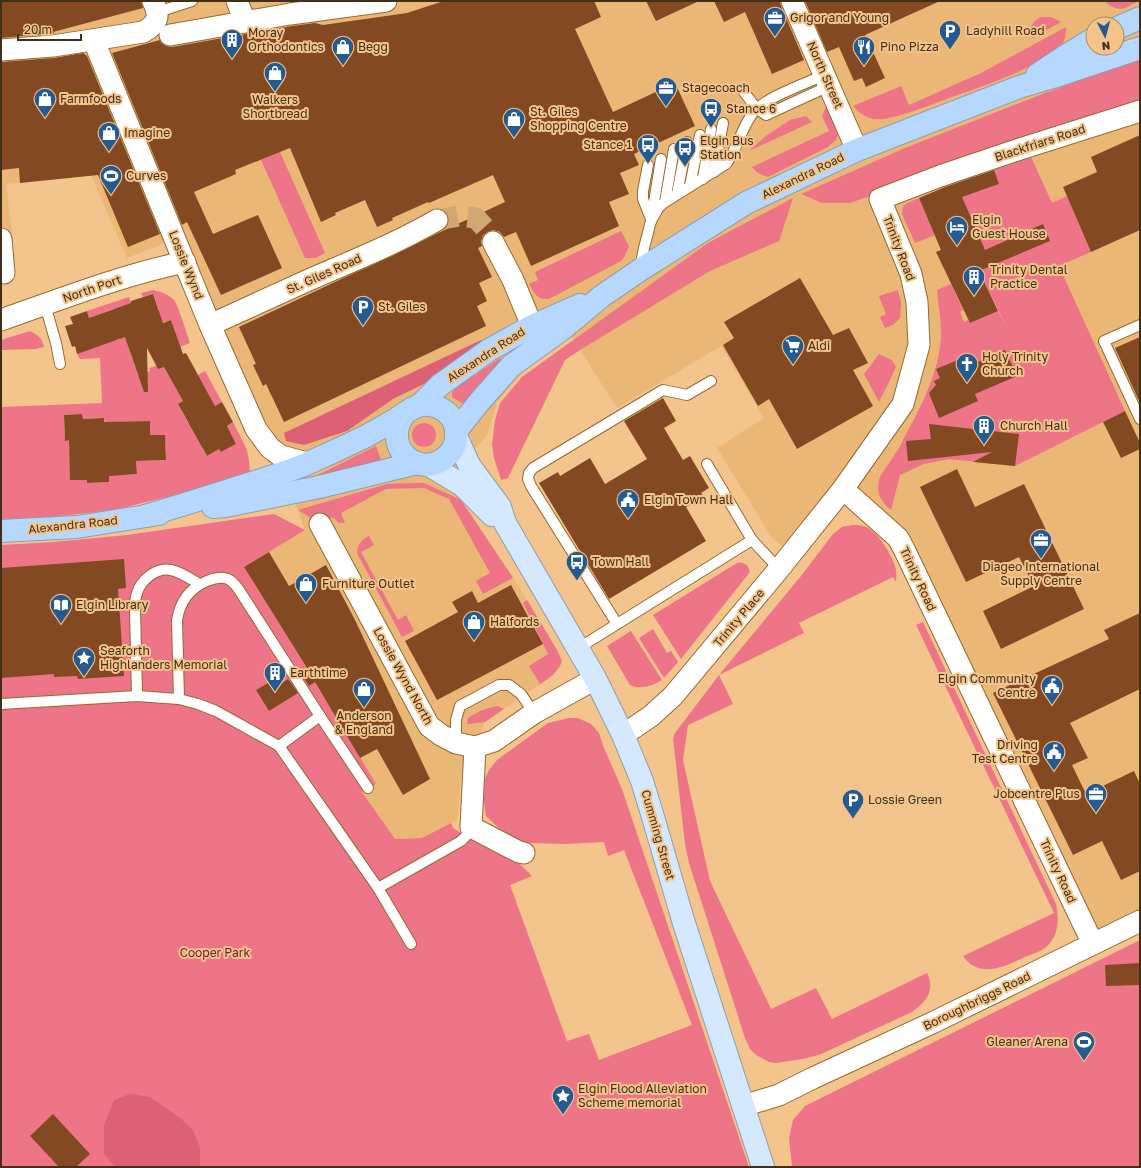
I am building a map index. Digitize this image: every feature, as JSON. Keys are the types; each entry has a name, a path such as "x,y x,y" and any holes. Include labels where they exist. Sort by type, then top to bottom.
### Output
{"highway":[{"path":"1125,25 1140,18"},
{"name":"Alexandra Road","path":"1019,87 1085,44"},
{"name":"Alexandra Road","path":"456,433 480,401 511,366 561,330 602,296 640,270 746,204 857,150 1019,87 1140,48"},
{"name":"Alexandra Road","path":"413,409 440,385 489,350 532,326 602,296"},
{"path":"430,404 439,407 448,413 453,421 456,433 456,440 453,449 447,457 438,462 226,506 145,516 222,493 294,469 370,434 413,409 430,404"},
{"path":"413,409 400,420 396,437 398,446 403,454 409,460 423,464"},
{"name":"Alexandra Road","path":"1,532 77,527 145,516"}],"main road":[{"name":"Cumming Street","path":"456,433 469,465 500,507 505,523 595,678 623,735 642,781 683,920 763,1167"},
{"name":"Cumming Street","path":"423,464 462,485 488,509 491,514 505,523"}],"street":[{"path":"237,1 245,22"},
{"path":"170,35 350,5 386,1"},
{"name":"North Street","path":"792,1 857,150"},
{"path":"1,50 94,41 143,32 155,23 157,17 155,6"},
{"name":"Lossie Wynd","path":"94,41 210,325 256,429 270,448 281,456 307,463"},
{"name":"Blackfriars Road","path":"940,176 1140,111"},
{"name":"Trinity Road","path":"940,176 880,199 911,274 917,302 919,345 903,404 843,489 898,538 1093,944"},
{"name":"St. Giles Road","path":"210,325 410,236 437,220"},
{"path":"1,239 4,273"},
{"path":"493,242 513,280 532,326"},
{"name":"North Port","path":"1,320 110,282 184,262"},
{"name":"Trinity Place","path":"623,735 651,716 673,696 779,569 843,489"},
{"name":"Lossie Wynd North","path":"320,524 429,726 441,735 466,745"},
{"path":"524,853 519,852 471,826 466,745 494,741 534,713 595,678"},
{"name":"Boroughbriggs Road","path":"743,1106 779,1095 938,1020 1140,921"}],"lane":[{"path":"155,6 192,1"},
{"path":"773,98 761,99 744,92 756,108 766,115 827,81"},
{"path":"651,221 659,207 665,202 726,164 731,157 750,116 756,108 773,98 827,81"},
{"path":"714,172 723,123"},
{"path":"703,179 711,129"},
{"path":"690,186 700,135"},
{"path":"677,194 686,142"},
{"path":"665,202 674,149"},
{"path":"640,270 651,221 661,158"},
{"path":"648,164 643,199 651,221"},
{"path":"45,305 56,343 60,364"},
{"path":"1140,325 1104,341 1140,418"},
{"path":"617,624 531,486 528,479 529,473 533,468 663,390 686,395 711,381"},
{"path":"707,464 752,540 779,569"},
{"path":"577,649 752,540"},
{"path":"137,696 135,609 137,592 143,581 154,573 169,570 175,571 200,584"},
{"path":"179,699 178,612 190,592 200,584 219,577 229,580 234,583 241,593 368,788"},
{"path":"466,745 456,720 460,706 499,685 509,685 521,694 534,713"},
{"path":"1,704 137,696 179,699 216,711 279,746 378,888 411,944"},
{"path":"279,746 320,716"},
{"path":"378,888 461,841 467,835 471,826"}],"shaded area":[{"path":"1,1 1140,1 1140,918 1094,940 900,535 847,489 905,405 914,302 906,384 790,552 772,538 717,448 764,418 721,346 617,408 570,334 523,372 497,402 487,435 464,460 461,500 515,580 562,661 559,668 552,676 485,722 460,784 457,820 422,838 395,839 362,792 375,784 299,655 244,567 305,530 298,510 262,430 183,236 127,258 91,175 6,184 15,258 3,260 1,256","holes":["1067,197 1091,252 1059,266 1124,411 1064,442 979,271 967,243"]},
{"path":"481,340 485,343 444,374 393,399 347,431 304,445 286,441 284,433"},
{"path":"130,1094 150,1097 179,1117 193,1130 200,1148 200,1167 115,1167 104,1154 104,1125 114,1100"}],"green space":[{"path":"1111,1 1138,1 1126,8 1119,9 1106,3"},
{"path":"1041,17 1051,17 1061,22 1032,38 1031,28 1033,23"},
{"path":"1066,27 1063,44 1053,54 1012,75 991,83 922,108 889,118 870,118 862,114 853,106 901,86 909,105 981,73"},
{"path":"1140,58 1140,102 850,203 822,203 801,194 905,148 1045,93"},
{"path":"827,104 838,134 836,140 828,147 768,177 759,174 752,167 829,131 822,116"},
{"path":"806,116 812,122 749,151 766,136 790,120"},
{"path":"280,152 325,253 316,258 305,258 261,160"},
{"path":"1031,157 1052,203 1067,196 1091,252 1059,266 1125,411 1015,466 949,459 924,464 900,475 891,510 880,497 878,489 879,480 899,448 917,414 934,374 938,360 941,332 937,290 951,284 963,310 960,312 964,322 968,320 970,323 998,311 1007,328 979,271 948,200 973,189 969,177 973,176 980,191 999,184 993,169"},
{"path":"793,198 779,241 710,271 565,360 508,478 501,480 494,458 492,444 495,420 500,403 522,377 708,243"},
{"path":"919,198 935,235 915,243 902,214 903,207 907,203"},
{"path":"621,231 629,246 621,261 549,299 539,297 534,293 529,284 538,280 535,272"},
{"path":"153,290 162,292 174,300 190,343 180,347 171,320 151,326 159,310 153,294 143,297 141,293"},
{"path":"898,290 901,303 900,318 893,325 885,328 880,317 886,314 879,296"},
{"path":"129,297 137,319 130,352 138,375 150,371 149,368 163,365 183,401 178,404 188,423 193,420 207,445 202,448 207,456 219,449 221,452 236,444 227,426 233,422 247,450 250,473 200,489 114,510 51,517 1,519 1,407 102,403 100,358 80,359 77,354 110,334 113,341 120,339 113,309 89,318 87,311","holes":["82,414 83,419 104,418 109,482 87,483 87,480 71,480 69,440 65,440 64,415","149,421 150,435 162,445 166,445 166,460 136,461 137,474 115,475 113,422"]},
{"path":"30,331 39,337 44,347 36,349 1,350 1,340"},
{"path":"879,354 892,360 896,367 879,402 864,374"},
{"path":"500,358 502,362 478,385 466,402 462,403 452,397 454,389"},
{"path":"205,371 222,402 215,406 198,375"},
{"path":"424,423 433,426 436,435 433,444 424,447 415,444 412,435 415,426"},
{"path":"376,446 381,460 338,476 314,477"},
{"path":"424,483 461,500 513,578 483,594 476,581 490,573 449,499 424,488 386,489 341,513 345,523 339,523 334,518 311,518 298,510 387,484"},
{"name":"Cooper Park","path":"274,514 305,530 244,567 299,655 376,784 362,792 395,839 422,838 451,823 453,828 461,833 517,861 532,876 510,885 567,1041 589,1034 599,1060 692,1025 624,850 608,856 604,842 564,844 521,842 506,835 486,816 483,797 484,781 489,770 497,760 548,723 569,718 578,718 591,724 599,733 622,789 749,1167 1,1167 1,545 54,542 127,535"},
{"path":"852,525 862,526 873,531 885,546 892,559 896,572 896,582 893,577 799,623 804,633 719,675 801,576 833,534 842,527"},
{"path":"369,536 374,545 361,552 398,620 406,615 414,631 402,637 357,553 360,543"},
{"path":"737,563 745,564 750,572 681,659 653,615"},
{"path":"527,600 562,661 553,674 540,684 529,666 548,654 523,603"},
{"path":"923,622 1056,904 1058,921 1056,933 1050,943 1040,951 1011,964 994,969 977,968 963,956 1054,913 916,625"},
{"path":"653,629 667,653 671,651 678,662 664,678 639,638"},
{"path":"631,631 662,680 646,687 630,685 607,646"},
{"path":"719,675 733,704 688,725 683,760 710,881 771,1009 816,988 832,1019 927,973 929,979 930,991 928,996 921,1005 912,1012 819,1055 803,1059 775,1063 769,1062 756,1055 750,1049 745,1038 689,863 685,844 673,738 675,733"},
{"path":"498,706 504,709 485,722 467,724 468,718 471,716 486,709"},
{"path":"1140,940 1140,1167 792,1167 789,1138 793,1120 805,1106"}],"building":[{"path":"1,1 141,1 143,8 53,32 55,33 1,38"},
{"path":"444,1 594,1 601,17 575,29 613,112 675,83 695,126 634,154 639,165 620,173 629,194 609,202 619,226 531,266 516,232 504,237 500,232 493,230 483,235 481,241 482,246 478,248 492,277 479,283 487,301 477,306 486,326 284,422 266,384 263,386 253,365 256,364 239,327 505,202 493,175 392,218 393,220 377,227 365,200 335,213 336,215 321,222 290,148 235,170 236,174 194,192 213,234 258,215 282,268 221,295 187,222 182,225 112,53 160,40 161,43 166,46 172,47 292,26 315,23 323,25 407,13"},
{"path":"646,1 699,1 656,21"},
{"name":"Grigor and Young","path":"714,1 780,1 804,60 772,74 745,12 724,22"},
{"path":"805,1 940,1 865,35 885,78 866,87 862,78 854,81 839,47 827,52"},
{"path":"83,53 87,56 160,234 128,247 98,175 20,183 19,168 1,170 1,62 54,58"},
{"path":"1140,135 1140,230 1091,252 1063,187 1097,172 1091,157"},
{"path":"994,170 999,184 962,197 985,250 1043,224 1050,241 979,271 998,311 970,323 936,252 941,250 919,198 945,187"},
{"name":"Aldi","path":"800,278 833,335 849,328 868,363 853,370 873,406 797,449 769,399 758,406 723,345 734,338 724,322"},
{"path":"153,294 163,323 171,320 183,354 186,353 215,406 222,402 233,422 227,426 236,444 221,452 219,449 207,456 178,404 183,401 164,367 158,369 147,348 148,392 144,392 125,337 77,354 75,346 72,347 65,326 73,324 70,317 87,311 89,318"},
{"path":"1140,337 1140,403 1115,348"},
{"name":"Holy Trinity Church","path":"1005,350 1017,376 975,394 978,401 939,418 929,393 936,385 934,381 940,378 936,369 963,358 967,367"},
{"name":"Elgin Town Hall","path":"663,398 676,421 664,428 683,460 690,456 709,488 701,493 704,497 686,507 706,541 609,599 539,483 558,472 560,476 590,458 605,484 647,459 624,421"},
{"path":"1125,411 1140,443 1140,449 1121,458 1103,422"},
{"path":"82,414 83,419 104,418 104,422 150,421 150,435 165,435 166,460 136,461 137,474 109,476 109,482 87,483 87,480 70,480 69,440 65,441 64,415"},
{"name":"Church Hall","path":"929,424 1019,434 1015,466 973,462 992,452 908,461 906,441 931,439"},
{"name":"Diageo International Supply Centre","path":"957,469 975,507 1024,484 1084,609 1001,649 983,611 1034,586 1019,557 966,582 920,487"},
{"path":"269,552 289,586 326,565 355,620 430,779 403,795 377,749 360,758 315,682 309,686 300,672 307,668 244,567"},
{"name":"Elgin Library","path":"124,559 126,588 118,589 124,676 78,679 77,676 54,677 54,674 1,678 1,568"},
{"name":"Halfords","path":"511,585 543,644 437,700 405,641 458,612 452,602 472,591 478,603"},
{"path":"1140,613 1140,689 1070,723 1088,758 1072,765 1086,794 1134,771 1140,784 1140,871 1121,880 1102,841 1073,855 993,693 1109,639 1104,630"},
{"name":"Earthtime","path":"288,679 298,693 269,711 256,690 272,681 276,687"},
{"path":"1140,963 1140,985 1106,986 1105,965"},
{"path":"53,1114 90,1154 76,1167 59,1167 30,1136"}],"tunnel":[{"path":"437,220 459,216 476,218 485,228 493,242"}],"place":[{"name":"Grigor and Young","path":"775,38"},
{"name":"Ladyhill Road","path":"950,50"},
{"name":"Moray Orthodontics","path":"232,60"},
{"name":"Begg","path":"343,66"},
{"name":"Pino Pizza","path":"864,66"},
{"name":"Walkers Shortbread","path":"275,92"},
{"name":"Stagecoach","path":"666,108"},
{"name":"Farmfoods","path":"45,118"},
{"name":"Stance 6","path":"711,128"},
{"name":"St. Giles Shopping Centre","path":"514,138"},
{"name":"Imagine","path":"109,152"},
{"name":"Stance 1","path":"648,164"},
{"name":"Elgin Bus Station","path":"685,168"},
{"name":"Curves","path":"111,196"},
{"name":"Elgin Guest House","path":"957,246"},
{"name":"Trinity Dental Practice","path":"974,296"},
{"name":"St. Giles","path":"363,326"},
{"name":"Aldi","path":"793,366"},
{"name":"Holy Trinity Church","path":"967,384"},
{"name":"Church Hall","path":"984,446"},
{"name":"Elgin Town Hall","path":"628,520"},
{"name":"Diageo International Supply Centre","path":"1041,560"},
{"name":"Town Hall","path":"577,582"},
{"name":"Furniture Outlet","path":"306,604"},
{"name":"Elgin Library","path":"61,624"},
{"name":"Halfords","path":"474,642"},
{"name":"Seaforth Highlanders Memorial","path":"84,678"},
{"name":"Earthtime","path":"275,692"},
{"name":"Elgin Community Centre","path":"1052,706"},
{"name":"Anderson & England","path":"364,708"},
{"name":"Driving Test Centre","path":"1054,772"},
{"name":"Jobcentre Plus","path":"1096,814"},
{"name":"Lossie Green","path":"853,820"},
{"name":"Gleaner Arena","path":"1084,1062"},
{"name":"Elgin Flood Alleviation Scheme memorial","path":"563,1116"}]}
